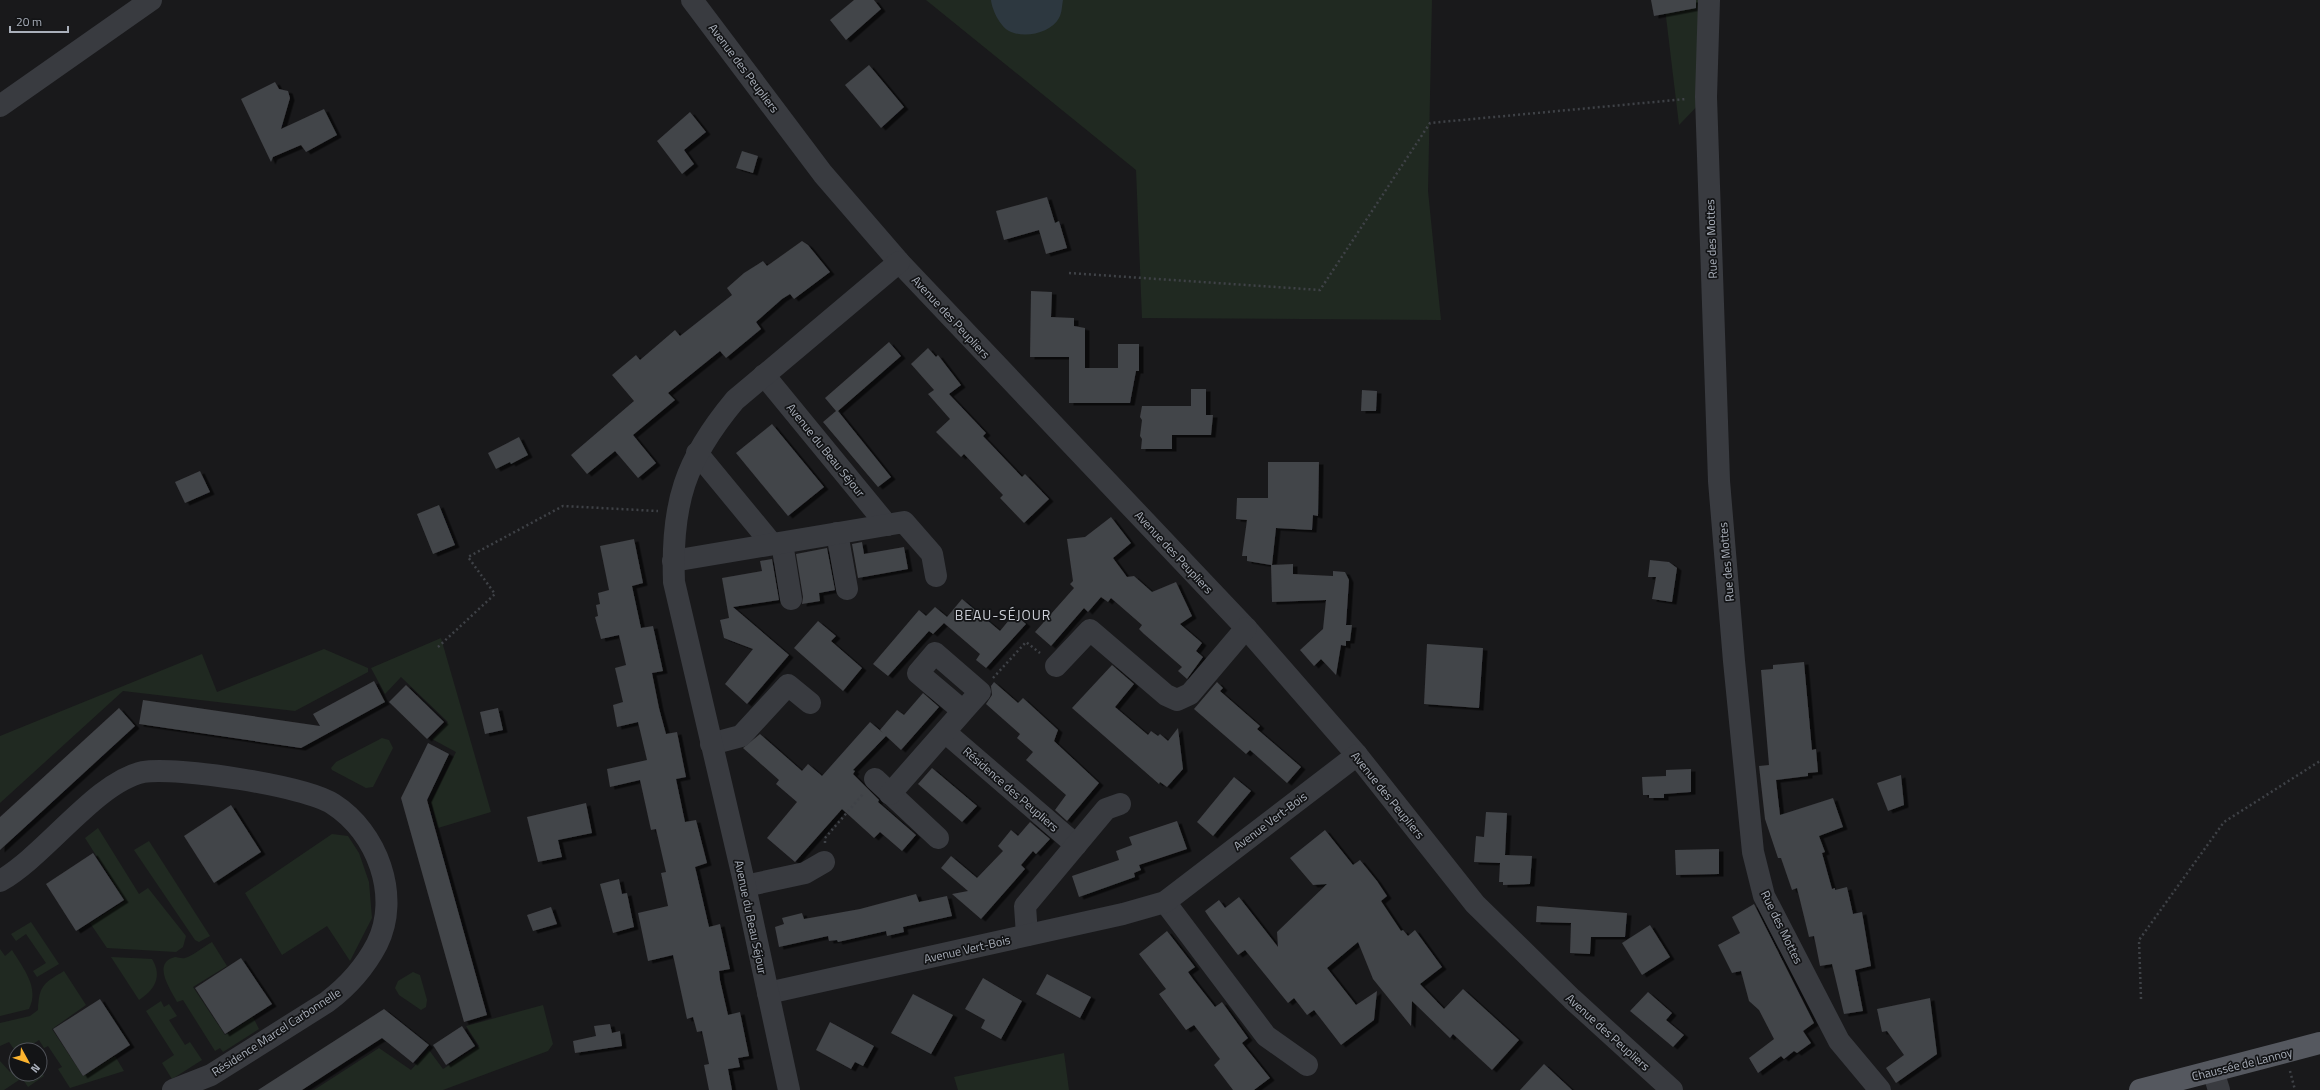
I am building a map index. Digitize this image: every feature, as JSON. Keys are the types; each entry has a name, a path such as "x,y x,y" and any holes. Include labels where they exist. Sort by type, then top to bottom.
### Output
{"main road":[{"name":"Chaussée de Lannoy","path":"2140,1090 2216,1081 2320,1043"}],"street":[{"path":"0,106 151,0"},
{"name":"Avenue des Peupliers","path":"692,0 823,174 899,262 1246,628 1357,755 1475,904 1572,999 1672,1090"},
{"name":"Rue des Mottes","path":"1709,0 1706,97 1719,481 1734,661 1753,852 1764,896 1839,1041 1880,1090"},
{"name":"Avenue du Beau Séjour","path":"789,1090 745,886 674,582 673,561 676,512 679,496 697,453 713,426 736,400 899,262"},
{"name":"Avenue du Beau Séjour","path":"764,375 887,525"},
{"path":"697,453 777,544 791,599"},
{"path":"673,561 904,522 932,554 936,576"},
{"path":"837,533 847,589"},
{"path":"1056,666 1090,630 1166,695 1177,700 1190,694 1246,628"},
{"path":"890,794 980,692 935,653 918,673 962,711"},
{"path":"711,744 741,736 788,685 810,703"},
{"name":"Résidence des Peupliers","path":"945,732 1076,845"},
{"name":"Avenue Vert-Bois","path":"768,993 1123,914 1165,902 1357,755"},
{"name":"Résidence Marcel Carbonnelle","path":"0,881 35,857 102,794 126,779 143,772 186,773 298,790 333,803 361,830 378,857 385,895 381,934 364,965 342,990 327,1002 211,1076 173,1090"},
{"path":"875,779 938,838"},
{"path":"1027,935 1025,906 1106,809 1120,804"},
{"path":"745,886 805,873 824,862"},
{"path":"1165,902 1266,1036 1307,1065"}],"path":[{"path":"1069,273 1320,290 1430,123 1706,97"},
{"path":"438,647 495,594 468,557 562,506 676,512"},
{"path":"980,692 1026,642 1056,666"},
{"path":"2141,999 2139,940 2224,822 2320,761"},
{"path":"824,862 825,838 875,779"}],"shaded area":[{"path":"926,0 1432,0 1428,191 1441,320 1142,318 1136,170"},
{"path":"991,0 1063,0 1061,14 1055,23 1044,31 1022,34 1006,29 995,13"},
{"path":"1664,0 1709,0 1706,97 1679,125"},
{"path":"441,638 491,812 438,828 431,802 456,752 432,739 448,722 401,677 385,694 371,668"},
{"path":"324,649 368,668 368,672 295,711 123,691 0,803 0,736 202,654 217,692"},
{"path":"382,738 389,740 393,748 373,787 366,788 332,770 331,768 336,762"},
{"path":"98,828 139,894 148,888 186,936 183,947 176,952 107,948 90,923 125,901 85,838"},
{"path":"332,834 348,836 359,853 369,882 372,918 350,961 327,926 282,955 245,893"},
{"path":"149,841 210,936 199,942 195,940 134,850"},
{"path":"31,922 59,964 37,977 33,971 46,963 26,934 16,941 11,934"},
{"path":"212,942 227,966 193,987 225,1035 253,1017 259,1029 223,1052 220,1048 215,1051 183,1000 177,1002 167,984 164,971 164,965 168,960 175,957 188,957"},
{"path":"0,949 5,956 12,950 29,978 33,993 29,1009 0,1016"},
{"path":"111,957 152,959 157,972 157,977 149,992 139,1000"},
{"path":"64,971 86,1005 52,1029 83,1076 115,1056 124,1071 70,1088 58,1069 62,1067 48,1046 48,1042 40,1042 39,1040 36,1042 8,1042 0,1046 0,1023 30,1016 38,1010 41,990 47,982"},
{"path":"413,972 420,975 427,1000 426,1007 421,1010 399,995 395,988 398,981"},
{"path":"161,1001 164,1007 169,1004 177,1016 169,1020 185,1045 190,1042 202,1060 172,1079 162,1063 174,1055 146,1011"},
{"path":"543,1005 553,1044 548,1051 443,1090 314,1090 379,1048 411,1070 429,1050 443,1069 479,1046 466,1026"},
{"path":"1064,1053 1069,1090 958,1090 954,1077"},
{"path":"0,1061 8,1070 8,1082 16,1082 4,1090 0,1090"},
{"path":"25,1082 35,1082 28,1087"}],"building":[{"path":"854,0 874,0 881,9 846,40 830,20"},
{"path":"1651,0 1696,0 1696,8 1654,16"},
{"path":"869,65 904,107 881,128 845,85"},
{"path":"275,82 279,89 288,91 290,98 281,129 324,109 337,135 306,152 301,145 273,157 271,162 241,99"},
{"path":"690,112 706,132 684,150 694,164 682,174 657,141"},
{"path":"742,151 758,156 753,173 736,168"},
{"path":"1047,197 1055,223 1059,221 1067,248 1046,254 1039,230 1004,240 996,211"},
{"path":"802,241 808,245 830,272 794,299 790,294 782,299 756,322 761,329 726,358 720,351 668,393 675,400 633,435 656,463 638,478 615,451 587,474 571,455 634,401 612,375 636,355 640,360 675,330 680,336 732,295 727,288 744,273 763,261 767,266"},
{"path":"1031,291 1052,292 1051,317 1074,318 1074,326 1085,328 1085,368 1118,368 1118,344 1139,344 1139,371 1136,371 1130,403 1069,403 1069,357 1030,357"},
{"path":"889,342 901,356 838,411 891,477 878,487 823,422 836,411 825,398"},
{"path":"928,348 936,357 938,355 961,385 949,394 986,433 983,436 1022,477 1025,474 1049,499 1024,523 1000,498 1003,495 964,454 961,457 936,432 950,419 928,394 934,390 911,364"},
{"path":"1191,389 1206,389 1206,415 1213,415 1211,435 1172,435 1172,449 1141,449 1142,439 1140,436 1142,420 1140,417 1142,406 1191,406"},
{"path":"1362,390 1377,391 1376,411 1361,411"},
{"path":"772,424 824,487 788,516 736,453"},
{"path":"519,437 528,455 511,464 510,462 496,469 488,453"},
{"path":"1268,462 1319,462 1318,516 1313,515 1312,530 1276,528 1272,565 1293,564 1293,574 1333,576 1333,571 1345,572 1349,580 1346,625 1352,625 1350,641 1346,641 1346,646 1341,645 1336,675 1321,659 1314,666 1300,650 1323,629 1326,600 1272,602 1271,565 1247,561 1247,556 1242,556 1247,520 1236,519 1237,498 1268,498"},
{"path":"200,471 210,492 185,503 175,482"},
{"path":"439,505 455,545 433,554 417,514"},
{"path":"1111,517 1131,543 1113,558 1127,577 1134,576 1152,592 1176,582 1192,616 1180,624 1202,643 1196,651 1203,657 1187,679 1178,671 1182,667 1144,634 1139,629 1142,625 1111,598 1108,602 1101,597 1088,612 1084,608 1051,646 1035,632 1074,588 1070,584 1073,581 1067,539 1085,537"},
{"path":"634,539 643,583 632,586 641,628 653,626 663,671 652,673 659,708 666,734 677,732 686,777 676,779 685,822 696,820 707,863 695,867 709,927 720,924 730,969 719,971 720,980 728,1015 740,1012 749,1056 738,1058 740,1067 728,1069 732,1090 709,1090 704,1065 709,1064 702,1031 697,1032 693,1017 687,1019 673,955 648,961 638,913 668,906 661,873 666,872 656,829 651,830 640,780 610,787 607,769 647,760 638,722 617,727 613,705 623,702 615,668 626,665 619,635 601,639 595,617 598,616 596,605 600,604 598,593 609,590 600,546"},
{"path":"862,542 864,554 904,547 908,569 858,578 852,544"},
{"path":"827,548 835,590 819,593 820,601 802,604 803,597 796,554"},
{"path":"772,559 779,600 733,607 789,655 747,704 725,684 753,649 724,638 720,620 729,618 722,578 762,571 760,561"},
{"path":"1650,560 1669,562 1677,568 1672,602 1652,599 1656,577 1648,577"},
{"path":"962,599 1000,631 1014,614 1026,624 986,668 976,660 980,654 944,623 933,634 929,631 888,676 873,664 919,610 926,616 935,607 947,617"},
{"path":"818,621 836,636 831,641 862,668 843,691 794,648"},
{"path":"1427,644 1483,648 1479,708 1424,704"},
{"path":"1804,662 1812,750 1816,749 1818,772 1808,773 1808,776 1776,780 1780,815 1833,798 1843,827 1819,836 1825,852 1822,853 1832,889 1835,888 1835,890 1847,887 1853,914 1862,912 1871,966 1855,970 1863,1011 1844,1014 1832,964 1820,966 1814,936 1809,937 1797,888 1792,890 1781,858 1778,858 1765,819 1759,766 1769,765 1761,670 1773,669 1773,665"},
{"path":"1112,665 1134,684 1115,707 1148,735 1151,731 1158,736 1160,734 1168,741 1178,728 1183,769 1167,787 1160,782 1159,784 1072,708"},
{"path":"374,681 385,702 301,748 139,724 143,700 320,726 313,714"},
{"path":"994,682 1018,703 1023,698 1058,730 1054,741 1099,783 1067,821 1055,810 1066,795 1026,760 1033,752 1017,738 1020,734 986,704 992,695 991,686"},
{"path":"1217,682 1223,688 1220,691 1260,726 1257,729 1301,767 1287,783 1250,750 1246,754 1194,709"},
{"path":"406,685 444,722 427,739 389,702"},
{"path":"923,693 939,707 901,750 886,736 853,770 855,771 853,774 879,800 878,802 916,835 902,851 880,832 874,838 842,809 795,862 767,838 797,802 776,784 779,780 743,748 760,734 802,771 808,764 822,776 870,722 883,733 880,730 897,710 904,715"},
{"path":"119,708 135,726 0,850 0,817"},
{"path":"498,708 503,730 485,734 480,712"},
{"path":"428,743 449,754 427,800 487,1015 464,1022 401,798"},
{"path":"932,768 977,806 962,822 918,784"},
{"path":"1691,769 1691,792 1664,794 1664,798 1649,798 1649,795 1643,795 1642,777 1666,776 1666,770"},
{"path":"1901,775 1904,805 1888,811 1877,783"},
{"path":"1234,777 1251,791 1213,836 1197,822"},
{"path":"586,803 592,833 558,840 562,857 538,862 527,817"},
{"path":"231,805 261,852 214,883 184,836"},
{"path":"1486,812 1507,813 1505,855 1532,856 1530,884 1503,885 1503,882 1499,882 1500,863 1474,862 1476,836 1484,837"},
{"path":"1177,821 1187,849 1139,865 1141,870 1134,873 1135,877 1079,897 1072,876 1119,860 1116,851 1132,845 1129,837"},
{"path":"1030,822 1050,839 1036,854 1033,851 1021,865 1025,869 981,919 952,894 968,891 941,868 951,856 977,878 1003,851 998,846 1011,830 1018,836"},
{"path":"1325,830 1353,865 1360,860 1377,881 1387,896 1381,901 1401,931 1403,930 1408,936 1415,930 1442,967 1420,984 1444,1009 1463,989 1519,1040 1492,1070 1453,1034 1450,1038 1412,1001 1411,1026 1373,979 1358,942 1327,968 1356,1005 1377,991 1374,1020 1341,1045 1314,1010 1307,1015 1294,998 1288,1003 1245,950 1238,955 1211,920 1205,911 1219,900 1225,908 1239,897 1278,947 1277,932 1327,884 1313,885 1290,858"},
{"path":"1719,849 1719,874 1676,875 1675,850"},
{"path":"93,853 124,900 76,931 46,884"},
{"path":"619,879 622,894 627,893 634,927 613,933 600,884"},
{"path":"916,894 919,902 947,896 952,916 903,927 904,932 887,936 886,931 838,942 837,940 829,941 828,936 779,947 775,927 784,924 782,918 802,913 804,919 860,909"},
{"path":"1754,904 1814,1023 1803,1031 1811,1043 1797,1053 1794,1051 1784,1059 1781,1056 1758,1073 1749,1058 1774,1039 1759,1010 1749,1001 1741,971 1732,973 1718,945 1740,933 1732,917"},
{"path":"1537,906 1627,913 1625,937 1591,937 1590,954 1570,953 1571,923 1536,922"},
{"path":"551,907 557,924 533,931 527,915"},
{"path":"1650,925 1670,957 1642,975 1622,943"},
{"path":"1167,931 1195,967 1188,972 1215,1007 1222,1002 1248,1038 1242,1043 1270,1078 1254,1090 1233,1090 1214,1065 1220,1059 1194,1025 1186,1030 1159,994 1166,989 1139,954"},
{"path":"241,958 272,1004 225,1034 195,988"},
{"path":"1047,974 1091,997 1080,1018 1036,994"},
{"path":"983,978 1022,1001 1001,1039 981,1028 985,1020 965,1009"},
{"path":"1648,992 1672,1013 1666,1020 1684,1035 1673,1047 1630,1011"},
{"path":"913,994 953,1015 931,1054 891,1033"},
{"path":"1930,998 1937,1054 1896,1083 1886,1068 1904,1055 1887,1031 1882,1032 1877,1009"},
{"path":"100,999 130,1045 83,1076 53,1029"},
{"path":"384,1009 429,1045 413,1063 382,1038 302,1090 258,1090"},
{"path":"830,1022 874,1046 863,1066 855,1062 851,1069 816,1050"},
{"path":"610,1024 612,1033 620,1031 622,1046 575,1053 573,1041 596,1036 594,1026"},
{"path":"462,1026 475,1046 446,1065 433,1045"},
{"path":"1544,1064 1572,1090 1520,1090"}],"district":[{"name":"BEAU-SÉJOUR","path":"1003,614"}]}
